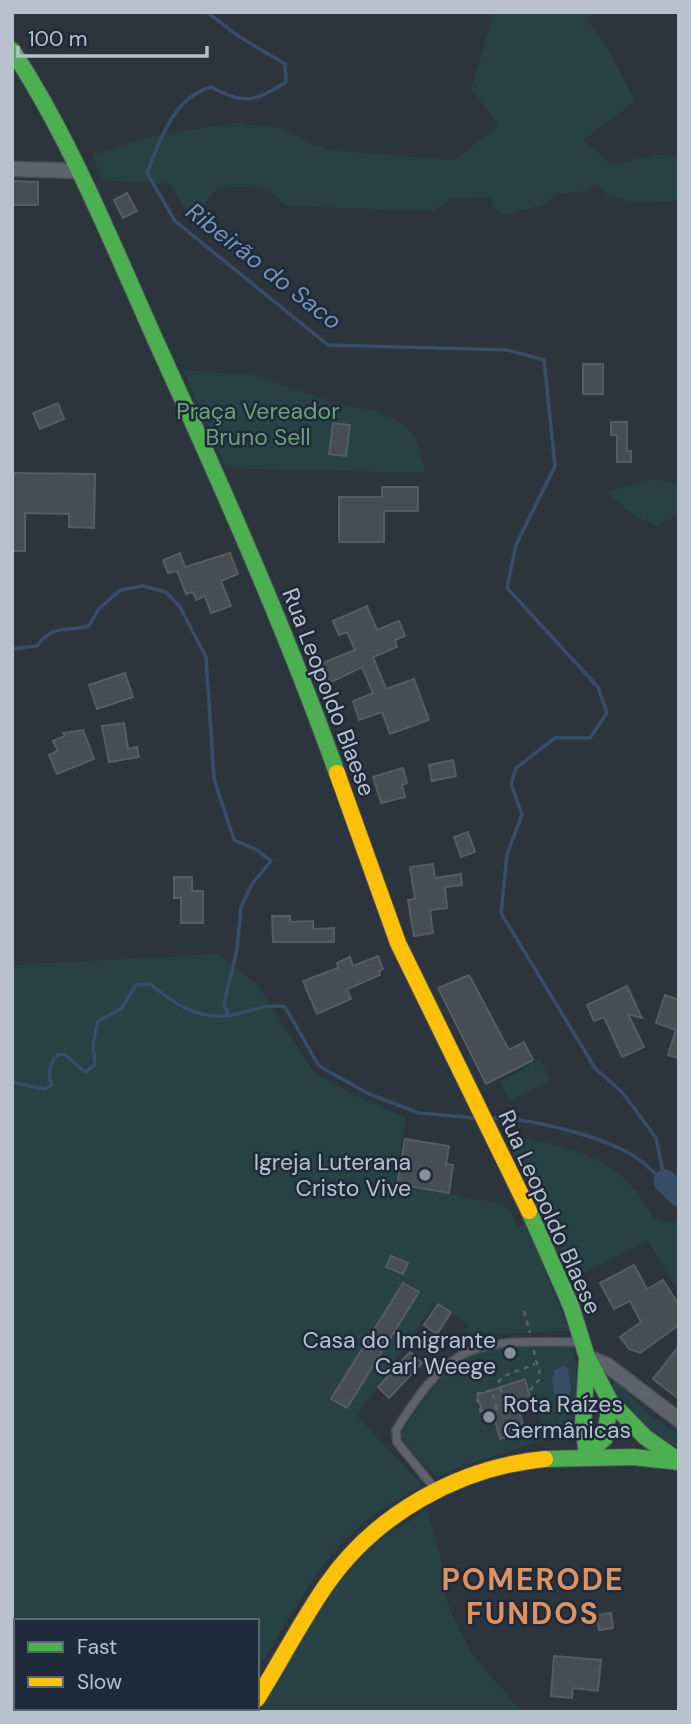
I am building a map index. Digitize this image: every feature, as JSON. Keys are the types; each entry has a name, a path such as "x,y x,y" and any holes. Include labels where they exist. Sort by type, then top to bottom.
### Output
{"street":[{"name":"Rua Leopoldo Blaese","path":"12,50 39,90 80,170 295,658 398,943 555,1267 585,1349 610,1401 645,1437 679,1462"},
{"path":"12,169 80,170"},
{"name":"Rua Leopoldo Blaese","path":"585,1349 583,1426 587,1454"},
{"path":"585,1349 679,1420"},
{"path":"587,1454 606,1438 610,1401"},
{"path":"259,1696 338,1569 382,1525 436,1491 518,1463 587,1454 679,1462"}],"lane":[{"path":"436,1491 397,1442 397,1430 435,1374 458,1355 486,1344 585,1349"}],"path":[{"path":"524,1311 530,1332"},
{"path":"534,1347 535,1364 540,1372 540,1379 529,1390 534,1400 509,1408 503,1404 499,1381 504,1376 535,1364"},
{"path":"496,1406 492,1390 476,1394 481,1413 497,1409 496,1406 503,1404"},
{"path":"526,1404 528,1410"}],"green space":[{"path":"494,12 593,12 587,21 605,43 635,101 583,140 612,165 656,155 679,156 679,201 633,202 608,196 597,183 587,191 557,194 541,206 504,215 494,208 490,197 455,198 432,211 287,206 269,191 251,187 219,188 209,197 200,215 188,214 170,184 103,180 92,155 156,135 237,123 277,127 328,150 455,160 499,125 471,89"},
{"name":"Praça Vereador Bruno Sell","path":"183,370 254,375 340,405 377,411 404,424 416,438 426,473 226,468"},
{"path":"648,479 679,483 679,514 657,526 633,515 607,492"},
{"path":"218,954 257,984 315,1074 369,1102 406,1117 395,1184 497,1203 511,1211 516,1227 526,1224 569,1331 484,1334 453,1348 469,1325 436,1302 357,1416 423,1486 390,1504 342,1543 308,1587 259,1666 259,1619 14,1619 14,1710 230,1710 229,1712 12,1712 12,965"},
{"path":"540,1060 551,1080 510,1101 500,1081"},
{"path":"504,1134 591,1157 610,1167 626,1181 654,1219 679,1223 679,1293 648,1241 571,1279"},
{"path":"515,1345 573,1346 577,1383 575,1408 571,1420 556,1437 467,1464 439,1477 420,1462 401,1435 436,1384 472,1354 486,1348","holes":["537,1403 541,1428 526,1432 519,1409"]},
{"path":"614,1379 651,1416 679,1435 679,1449 647,1429 613,1387"},
{"path":"427,1509 440,1554 448,1605 471,1653 522,1712 259,1712 324,1600 374,1543"}],"water":[{"path":"564,1366 568,1369 571,1390 567,1400 554,1394 552,1378 555,1370"}],"building":[{"path":"12,181 38,182 38,205 12,205"},
{"path":"127,193 137,211 123,218 114,200"},
{"path":"583,364 603,364 603,394 583,394"},
{"path":"58,403 64,419 40,429 33,413"},
{"path":"611,422 627,422 627,451 631,451 631,462 617,462 617,435 611,435"},
{"path":"333,423 350,425 346,456 329,454"},
{"path":"12,473 95,474 94,528 69,527 69,514 25,513 25,551 12,551"},
{"path":"382,487 418,487 418,511 384,511 384,542 339,542 339,497 382,497"},
{"path":"180,553 185,567 230,553 238,574 221,581 231,606 211,613 205,596 196,600 193,592 186,594 177,571 168,573 163,560"},
{"path":"367,606 377,630 399,621 405,636 395,640 397,647 373,657 386,689 414,679 429,720 390,734 382,712 359,720 353,701 373,693 362,667 329,683 330,687 321,690 312,667 355,650 347,632 339,635 333,621"},
{"path":"125,673 133,697 97,709 89,685"},
{"path":"124,723 128,749 137,747 139,757 109,762 102,726"},
{"path":"83,730 94,759 57,774 49,755 58,751 53,741 65,736 63,733"},
{"path":"453,760 456,776 432,781 429,765"},
{"path":"403,768 407,783 402,785 405,797 381,803 373,777"},
{"path":"468,832 475,852 461,857 454,837"},
{"path":"433,864 435,878 461,874 462,885 445,887 447,908 430,910 433,933 414,936 408,900 415,899 410,867"},
{"path":"174,877 192,877 192,891 203,891 203,923 181,923 181,898 174,898"},
{"path":"272,916 290,916 290,922 313,921 313,929 334,928 334,942 273,942"},
{"path":"378,956 383,969 379,971 380,975 347,989 351,999 317,1014 303,981 338,968 337,963 350,957 353,966"},
{"path":"469,975 509,1050 524,1042 533,1060 486,1084 438,988"},
{"path":"627,986 642,1018 628,1014 644,1047 622,1057 604,1017 594,1021 587,1005"},
{"path":"665,995 679,1000 679,1058 668,1055 676,1030 656,1023"},
{"name":"Igreja Luterana Cristo Vive","path":"405,1139 449,1146 446,1164 453,1165 449,1193 397,1184"},
{"path":"391,1256 408,1263 403,1274 386,1267"},
{"path":"634,1265 647,1289 663,1280 679,1305 679,1325 640,1353 629,1349 620,1337 641,1322 630,1301 614,1309 600,1283"},
{"path":"403,1283 419,1292 347,1408 331,1399"},
{"path":"438,1304 451,1312 437,1334 424,1325"},
{"path":"679,1346 679,1399 653,1379"},
{"path":"410,1352 422,1363 389,1398 378,1387"},
{"path":"525,1379 531,1400 517,1403 525,1432 500,1439 495,1420 486,1422 477,1395"},
{"path":"611,1613 613,1628 599,1630 597,1615"},
{"path":"554,1656 601,1660 598,1691 573,1688 572,1698 551,1696"}],"waterway":[{"name":"Ribeirão do Saco","path":"207,12 238,36 285,64 286,82 266,94 249,99 233,97 211,87 198,92 177,110 163,134 147,173 175,221 328,345 507,350 544,360 555,466 516,545 507,588 598,687 607,713 590,738 555,738 516,768 511,784 522,815 507,854 501,913 595,1068 623,1093 656,1138 665,1181"},
{"path":"12,649 37,646 55,631 89,626 98,610 120,590 143,586 166,592 180,607 206,657 214,779 234,840 257,850 271,861 252,884 241,907 237,950 224,1003 228,1015"},
{"path":"12,1082 44,1089 52,1085 50,1070 57,1055 64,1054 85,1072 95,1065 93,1044 98,1021 121,1009 136,985 150,984 177,1004 208,1015 231,1015 271,1006 285,1007 319,1066 369,1094 419,1113 475,1118"},
{"path":"493,1118 544,1124 599,1140 633,1156 663,1180"},
{"path":"665,1181 679,1195"}],"traffic: fast":[{"path":"12,50 53,119 106,228 250,554 337,773"},
{"path":"529,1211 571,1306 587,1357 610,1401 605,1438 587,1454 583,1426 587,1357"},
{"path":"610,1401 645,1437 676,1459"},
{"path":"545,1459 633,1457 679,1462"}],"traffic: slow":[{"path":"337,773 398,943 529,1211"},
{"path":"259,1696 327,1584 370,1536 422,1498 451,1484 482,1472 545,1459"}],"place":[{"name":"Igreja Luterana Cristo Vive","path":"425,1175"},
{"name":"Casa do Imigrante Carl Weege","path":"510,1353"},
{"name":"Rota Raízes Germânicas","path":"489,1417"}],"district":[{"name":"POMERODE FUNDOS","path":"533,1596"}]}
